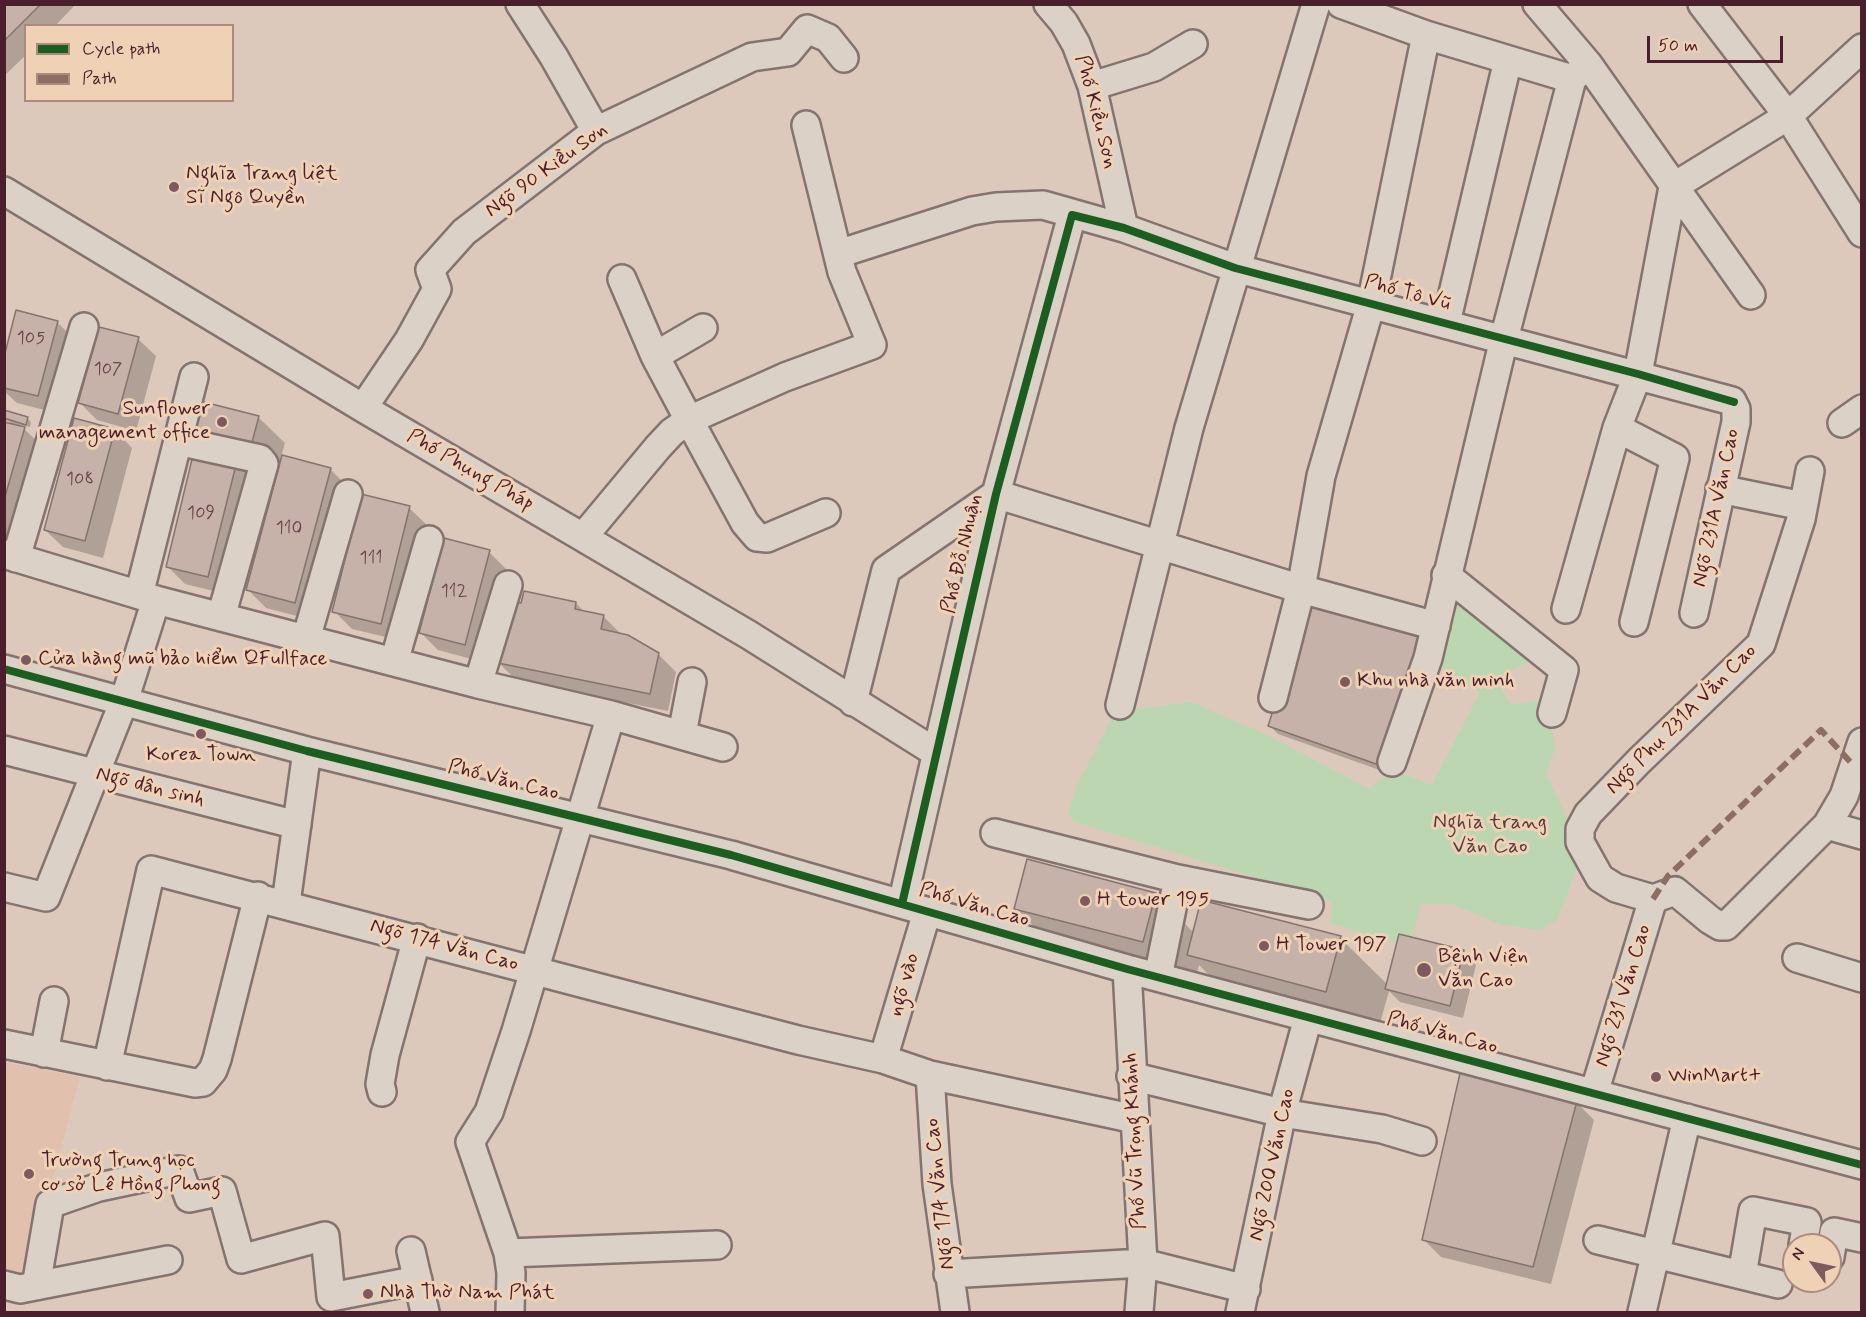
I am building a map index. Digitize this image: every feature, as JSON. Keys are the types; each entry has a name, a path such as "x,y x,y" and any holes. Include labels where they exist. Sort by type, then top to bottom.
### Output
{"street":[{"path":"520,4 554,57 596,131"},
{"name":"Phố Kiều Sơn","path":"1048,4 1064,23 1076,44 1092,86 1124,228"},
{"path":"1120,705 1158,545 1235,268 1316,4"},
{"path":"1341,4 1426,35 1508,60 1580,71"},
{"path":"1538,4 1580,71 1673,188 1751,295"},
{"path":"1702,4 1788,116 1862,233"},
{"name":"Ngõ 90 Kiều Sơn","path":"363,408 409,340 436,289 430,270 464,232 596,131 752,57 788,52 807,29 828,38 844,58"},
{"path":"1273,698 1301,589 1321,476 1371,304 1426,35"},
{"path":"1092,86 1154,66 1193,44"},
{"path":"1566,609 1617,428 1638,374 1673,188 1788,116 1862,48"},
{"path":"1446,323 1508,60"},
{"path":"1392,762 1419,685 1436,626 1446,575 1504,339 1580,71"},
{"path":"583,537 665,440 689,420 785,377 872,345 842,272 806,125"},
{"name":"Phố Phụng Pháp","path":"4,191 363,408 749,635 935,752"},
{"name":"Phố Tô Vũ","path":"838,254 944,218 996,207 1042,205 1124,228 1235,268 1638,374 1734,402"},
{"name":"Phố Đỗ Nhuận","path":"914,908 924,816 935,752 996,494 1072,215"},
{"path":"622,279 655,356 745,523 757,537 767,538 826,513"},
{"path":"84,327 10,556 147,598 478,684 611,715 723,747"},
{"path":"655,356 703,328"},
{"path":"4,887 46,897 124,701 178,441 194,377"},
{"name":"Ngõ 231A Văn Cao","path":"1694,613 1736,422 1734,402"},
{"path":"1617,428 1675,458 1634,622"},
{"path":"178,441 260,459 264,464 221,617"},
{"name":"Ngõ Phụ 231A Văn Cao","path":"1581,825 1639,761 1761,644 1803,506 1810,471"},
{"path":"1720,489 1803,506"},
{"path":"306,639 348,494"},
{"path":"853,702 886,570 996,494 1301,589 1436,626"},
{"path":"394,662 429,540"},
{"path":"1446,575 1564,670 1552,713"},
{"path":"478,684 508,585"},
{"name":"Phố Văn Cao","path":"4,669 307,751 731,855 1127,969 1862,1166"},
{"path":"682,734 692,682"},
{"path":"510,1312 512,1272 508,1253 470,1142 489,1112 581,819 611,715"},
{"name":"Ngõ 231 Văn Cao","path":"1581,825 1580,842 1600,878 1636,896 1653,899 1675,891 1710,920 1720,926 1726,926 1827,825 1844,796 1862,742"},
{"name":"Ngõ dân sinh","path":"4,750 297,825"},
{"path":"286,903 307,751"},
{"path":"1827,825 1862,835"},
{"path":"995,832 1178,879 1309,905"},
{"name":"Ngõ 174 Văn Cao","path":"107,1066 151,870 286,903 798,1040 883,1059 930,1075 1135,1119"},
{"path":"1158,977 1178,879"},
{"path":"5,1044 195,1083 203,1082 217,1059 258,897"},
{"name":"Ngõ 231 Văn Cao","path":"1594,1093 1653,899"},
{"name":"ngõ vào","path":"883,1059 914,908"},
{"path":"382,1092 380,1084 385,1055 417,938"},
{"path":"1797,958 1862,978"},
{"name":"Phố Vũ Trọng Khánh","path":"1127,969 1131,1076 1143,1263 1139,1312"},
{"path":"44,1053 54,1001"},
{"name":"Ngõ 200 Văn Cao","path":"1243,1300 1282,1113 1308,1017"},
{"name":"Ngõ 174 Văn Cao","path":"930,1075 937,1184 948,1274 956,1312"},
{"path":"1131,1076 1282,1113 1382,1130 1422,1141"},
{"path":"1642,1312 1688,1118"},
{"path":"36,1286 50,1204 99,1187 179,1170 189,1198 222,1191 241,1259 325,1236 332,1297 418,1280"},
{"path":"1742,1275 1753,1211 1807,1222 1805,1233"},
{"path":"1842,1234 1862,1238"},
{"path":"1598,1240 1778,1284"},
{"path":"508,1253 717,1245"},
{"path":"411,1251 425,1312"},
{"path":"4,1285 20,1289 168,1260"},
{"path":"948,1274 1143,1263 1243,1300"}],"shaded area":[{"name":"Trường Trung học cơ sở Lê Hồng Phong","path":"4,1062 80,1077 27,1277 5,1270"}],"green space":[{"name":"Nghĩa trang Văn Cao","path":"1460,592 1538,658 1497,677 1510,705 1547,700 1555,749 1546,774 1563,808 1579,863 1557,920 1540,930 1501,925 1451,904 1421,904 1410,947 1331,924 1332,901 1075,822 1068,813 1078,783 1115,712 1191,702 1259,731 1370,789 1390,769 1432,785 1480,692 1441,667"}],"building":[{"path":"4,4 41,4 4,41"},
{"path":"16,310 58,321 38,396 4,388 4,357"},
{"path":"99,327 139,337 118,414 78,403"},
{"name":"Sunflower management office","path":"192,399 259,416 251,446 185,429"},
{"path":"4,410 28,417 26,425 4,418"},
{"path":"74,418 115,429 85,541 44,530"},
{"path":"4,422 25,427 4,500"},
{"path":"194,451 237,461 208,577 166,567"},
{"path":"282,455 331,468 295,603 246,590"},
{"path":"361,494 410,506 381,624 332,612"},
{"path":"444,538 490,550 465,645 419,633"},
{"path":"524,591 576,602 575,609 604,615 601,629 628,635 659,653 650,694 498,663 511,601 521,603"},
{"name":"Khu nhà văn minh","path":"1308,602 1424,638 1379,765 1268,726"},
{"name":"H tower 195","path":"1027,859 1156,893 1143,942 1014,909"},
{"name":"H Tower 197","path":"1201,900 1341,936 1326,992 1187,955"},
{"name":"Bệnh Viện Văn Cao","path":"1399,934 1464,950 1450,1006 1385,989"},
{"path":"1461,1069 1577,1101 1533,1267 1422,1240"}],"marked path":[{"path":"1653,899 1668,876 1821,730 1854,766"}],"cycle path":[{"path":"902,904 996,494 1072,215 1124,228 1235,268 1638,374 1734,402"},
{"path":"4,669 307,751 731,855 1127,969 1862,1165"}],"place":[{"name":"Nghĩa Trang liệt Sĩ Ngô Quyền","path":"174,187"},
{"name":"Sunflower management office","path":"222,422"},
{"name":"Cửa hàng mũ bảo hiểm QFullface","path":"26,660"},
{"name":"Khu nhà văn minh","path":"1345,682"},
{"name":"Korea Town","path":"201,734"},
{"name":"H tower 195","path":"1085,901"},
{"name":"H Tower 197","path":"1264,946"},
{"name":"Bệnh Viện Văn Cao","path":"1424,970"},
{"name":"WinMart+","path":"1656,1077"},
{"name":"Trường Trung học cơ sở Lê Hồng Phong","path":"29,1174"},
{"name":"Nhà Thờ Nam Phát","path":"368,1294"}]}
